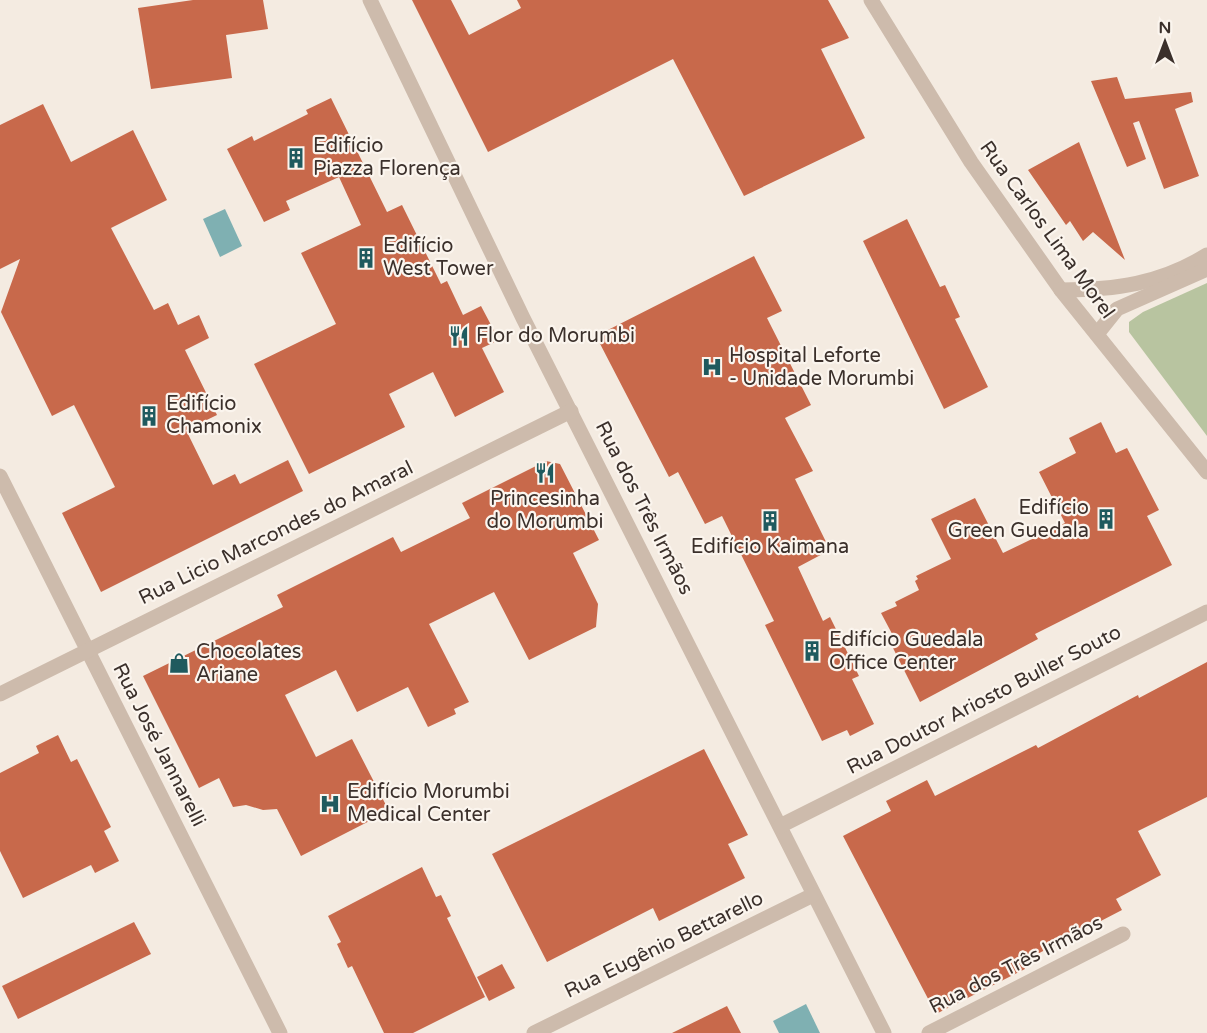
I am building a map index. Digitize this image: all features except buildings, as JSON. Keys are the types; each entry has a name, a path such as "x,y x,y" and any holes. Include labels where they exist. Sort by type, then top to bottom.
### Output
{"street":[{"name":"Rua dos Três Irmãos","path":"370,0 523,318 884,1033"},
{"name":"Rua Carlos Lima Morel","path":"871,0 971,162 1061,290 1207,472"},
{"path":"1061,290 1124,288 1155,281 1185,269 1207,255"},
{"path":"1097,334 1117,309 1207,269"},
{"name":"Rua Licio Marcondes do Amaral","path":"0,694 571,411"},
{"name":"Rua José Jannarelli","path":"0,476 280,1033"},
{"name":"Rua Doutor Ariosto Buller Souto","path":"780,826 1207,612"},
{"name":"Rua Eugênio Bettarello","path":"534,1033 813,895"},
{"name":"Rua dos Três Irmãos","path":"929,1033 1122,934"}],"green space":[{"path":"1207,283 1207,436 1129,332 1129,322 1143,312"}],"water":[{"path":"225,209 242,246 220,257 203,219"},
{"path":"806,1004 820,1033 779,1033 773,1021"}],"place":[{"name":"Edifício Piazza Florença","path":"296,158"},
{"name":"Edifício West Tower","path":"366,258"},
{"name":"Flor do Morumbi","path":"459,336"},
{"name":"Hospital Leforte - Unidade Morumbi","path":"712,367"},
{"name":"Edifício Chamonix","path":"149,416"},
{"name":"Princesinha do Morumbi","path":"545,473"},
{"name":"Edifício Green Guedala","path":"1106,519"},
{"name":"Edifício Kaimana","path":"770,521"},
{"name":"Edifício Guedala Office Center","path":"812,651"},
{"name":"Chocolates Ariane","path":"179,663"},
{"name":"Edifício Morumbi Medical Center","path":"330,804"}]}
